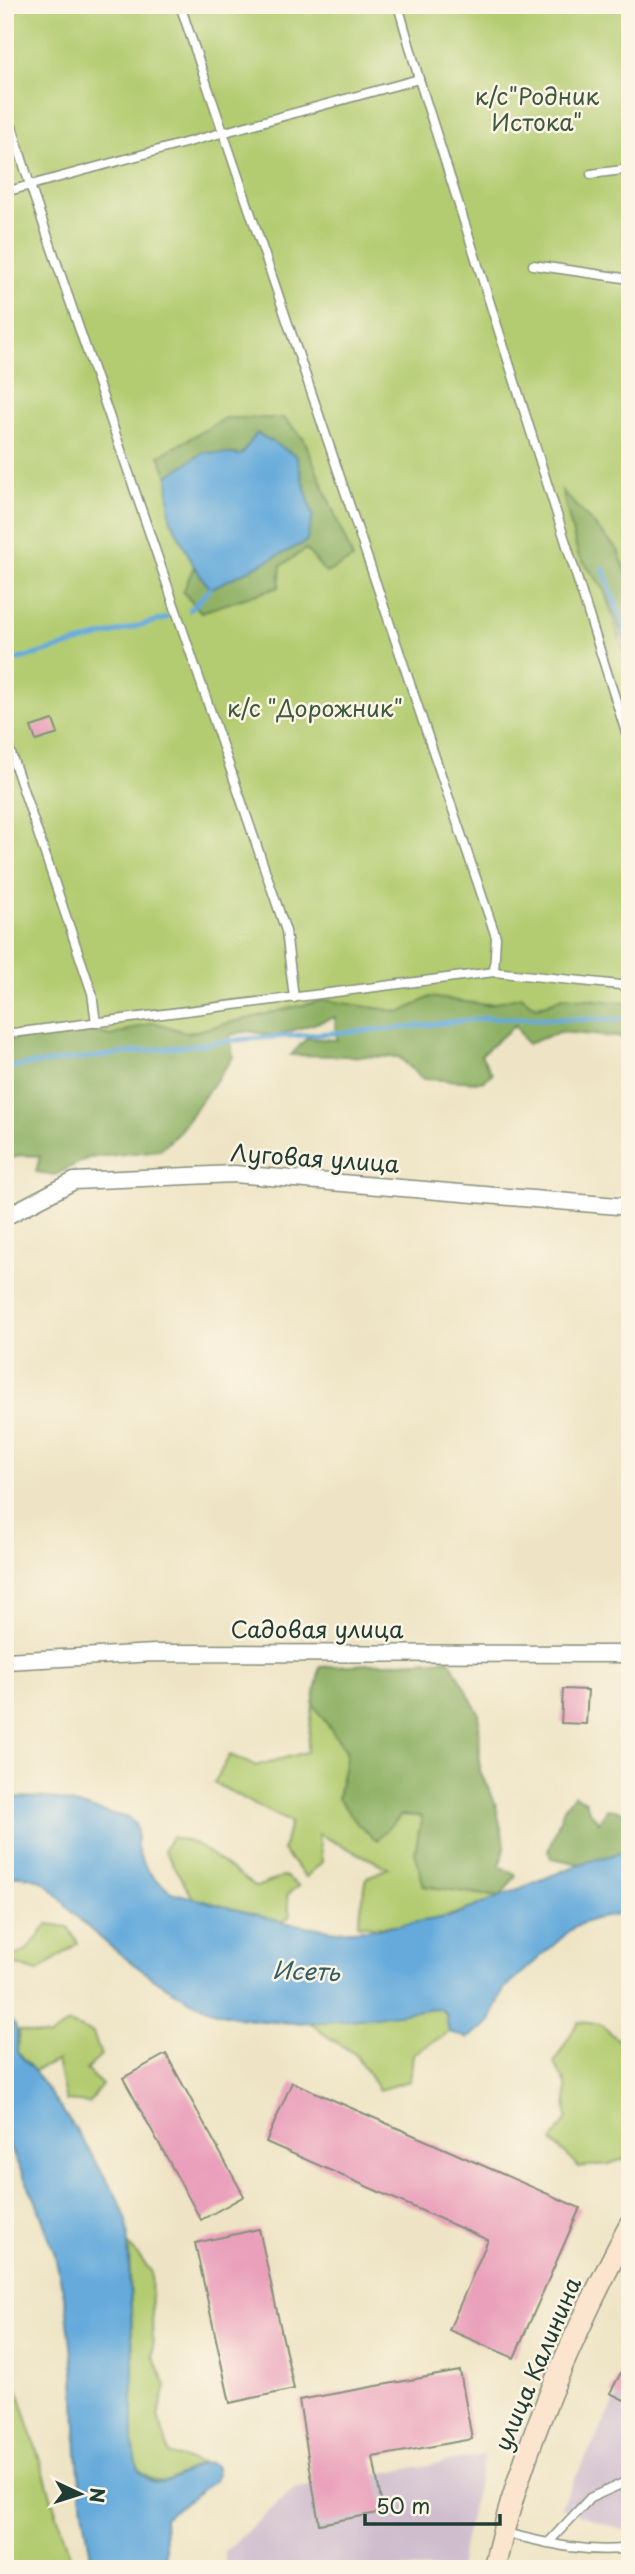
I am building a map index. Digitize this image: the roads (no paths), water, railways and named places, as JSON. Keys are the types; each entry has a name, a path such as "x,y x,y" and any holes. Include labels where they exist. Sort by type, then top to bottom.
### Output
{"main road":[{"name":"улица Калинина","path":"494,2569 502,2532 528,2451 561,2366 630,2225"}],"street":[{"name":"Луговая улица","path":"5,1217 74,1181 234,1174 630,1207"},
{"name":"Садовая улица","path":"5,1661 155,1653 630,1654"}],"lane":[{"path":"180,5 221,133 496,937 494,972"},
{"path":"398,5 630,745"},
{"path":"5,192 419,79"},
{"path":"5,104 30,185 286,931 294,998"},
{"path":"591,174 630,169"},
{"path":"533,265 630,279"},
{"path":"5,736 92,993 96,1023"},
{"path":"5,1034 494,972 630,986"},
{"path":"548,2543 590,2498 630,2480"},
{"path":"502,2532 548,2543 611,2550 630,2548"}],"water":[{"path":"257,433 296,456 313,516 306,542 210,589 194,566 170,518 168,476 204,452 241,455"},
{"name":"Исеть","path":"18,1797 51,1798 128,1818 135,1824 137,1847 142,1862 153,1877 171,1892 282,1922 337,1931 383,1928 452,1916 580,1864 630,1850 630,1913 594,1919 575,1926 504,1989 489,2023 468,2038 449,2032 446,2014 441,2009 434,2008 330,2022 250,2020 208,2009 146,1973 75,1915 42,1881 27,1876 5,1876 5,1800"},
{"path":"5,2015 16,2028 17,2052 77,2131 117,2197 127,2221 133,2360 133,2445 139,2471 150,2480 161,2482 177,2477 200,2464 215,2466 215,2480 164,2518 166,2569 93,2569 77,2454 74,2371 66,2304 54,2252 35,2199 5,2138"}],"waterway":[{"path":"603,568 630,646"},
{"path":"190,610 210,589"},
{"path":"5,663 167,618"},
{"path":"5,1069 246,1039 391,1029 486,1018 630,1020"}],"park label":[{"name":"к/с\"Родник Истока\"","path":"537,110"},
{"name":"к/с \"Дорожник\"","path":"315,709"}]}
